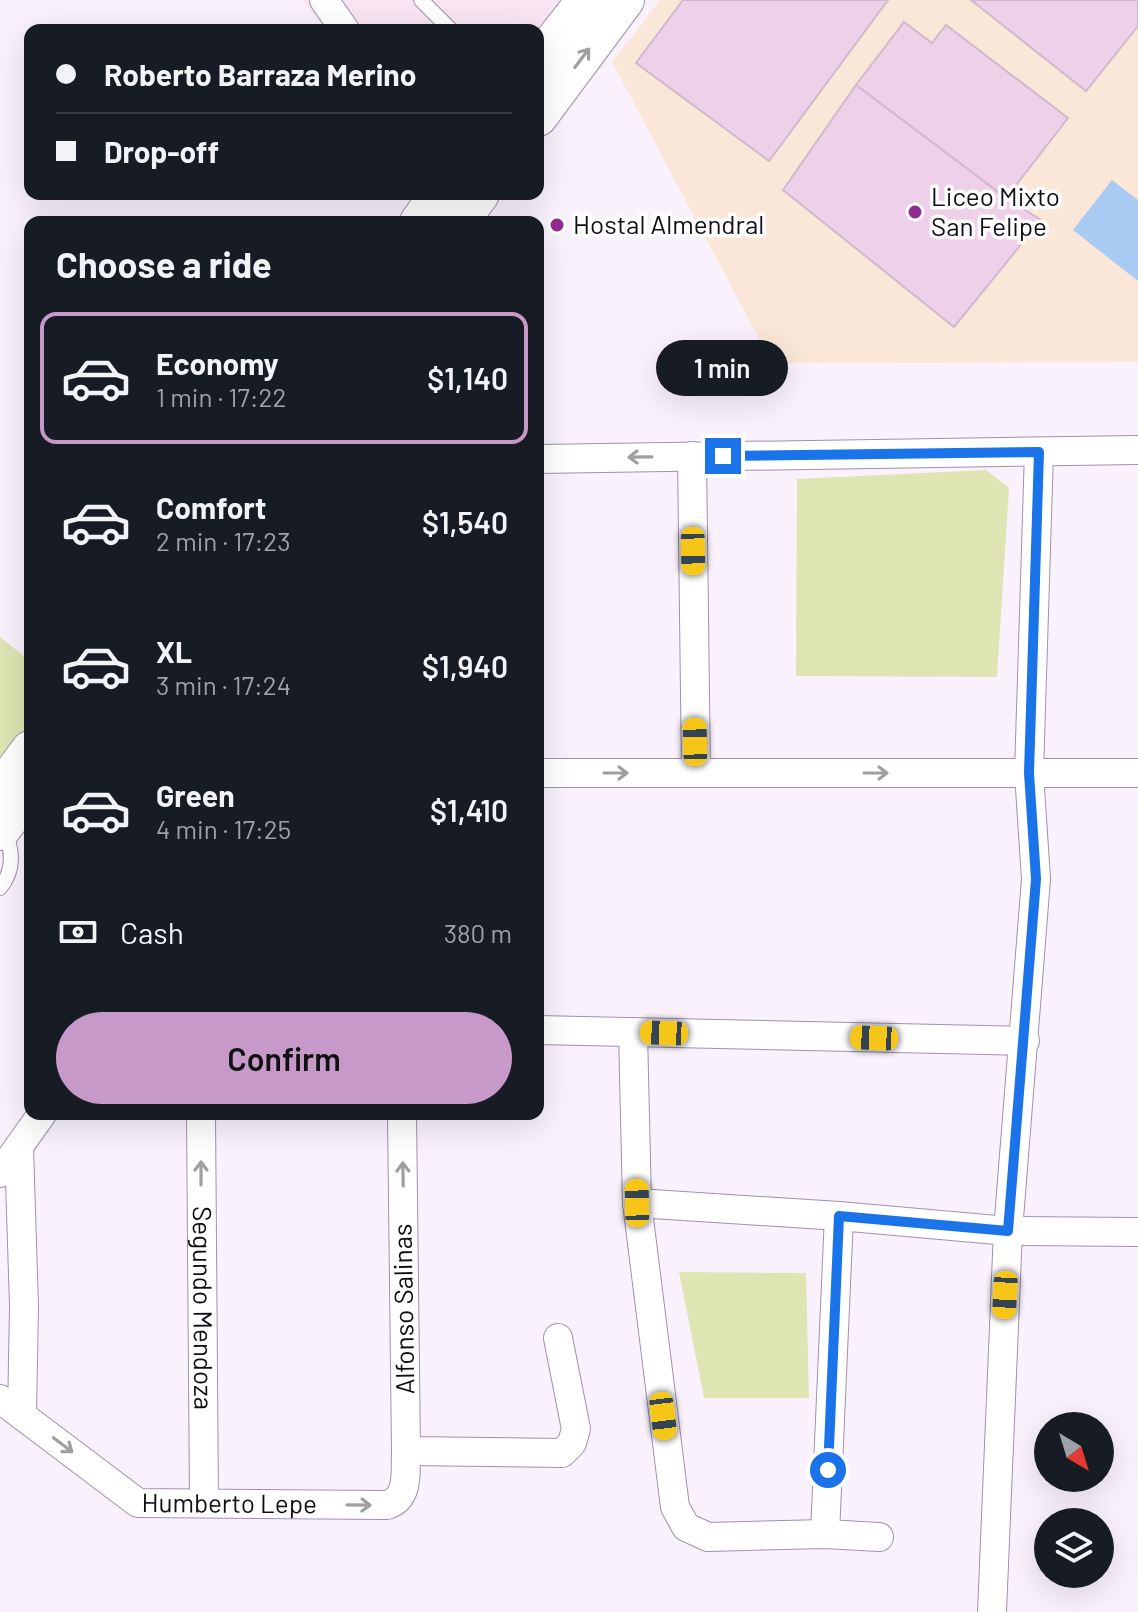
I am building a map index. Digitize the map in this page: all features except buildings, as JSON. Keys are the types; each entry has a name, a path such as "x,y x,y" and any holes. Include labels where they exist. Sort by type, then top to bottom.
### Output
{"main road":[{"path":"544,53 586,0"},
{"path":"544,109 625,0"},
{"path":"1,819 24,764"},
{"path":"1,819 24,798"}],"street":[{"path":"324,0 341,24"},
{"path":"544,459 1138,450"},
{"path":"992,1612 1008,1231 1036,879 1029,773 1039,452"},
{"path":"692,456 696,773"},
{"path":"544,773 1138,773"},
{"path":"544,1030 1025,1041"},
{"path":"633,1032 637,1203 675,1507 686,1527 708,1537 825,1534 879,1537"},
{"path":"0,1173 38,1120"},
{"name":"Segundo Mendoza","path":"201,1120 204,1503"},
{"name":"Alfonso Salinas","path":"396,1501 404,1490 406,1451 402,1120"},
{"path":"11,1407 24,1306 19,1147"},
{"path":"637,1203 1008,1231 1138,1232"},
{"path":"825,1534 839,1216"},
{"path":"406,1451 562,1453 572,1443 576,1429 558,1338"},
{"name":"Humberto Lepe","path":"11,1407 138,1503 387,1505 396,1501"}],"lane":[{"path":"421,0 445,24"},
{"path":"0,888 8,878 12,862 11,846 1,819"}],"shaded area":[{"path":"302,0 566,0 544,31 544,24 320,24"},
{"name":"Liceo Mixto San Felipe","path":"660,0 1138,0 1138,362 772,363 612,62"}],"green space":[{"path":"986,470 1009,488 997,677 796,676 797,479"},
{"path":"0,637 24,656 24,735 0,769"},
{"path":"679,1272 806,1273 809,1398 704,1398"}],"water":[{"path":"1112,180 1138,200 1138,281 1073,230"}],"place":[{"name":"Liceo Mixto San Felipe","path":"915,212"},
{"name":"Hostal Almendral","path":"557,225"}],"route":[{"path":"723,456 1039,452 1029,773 1036,879 1008,1231 839,1216 828,1470"}]}
